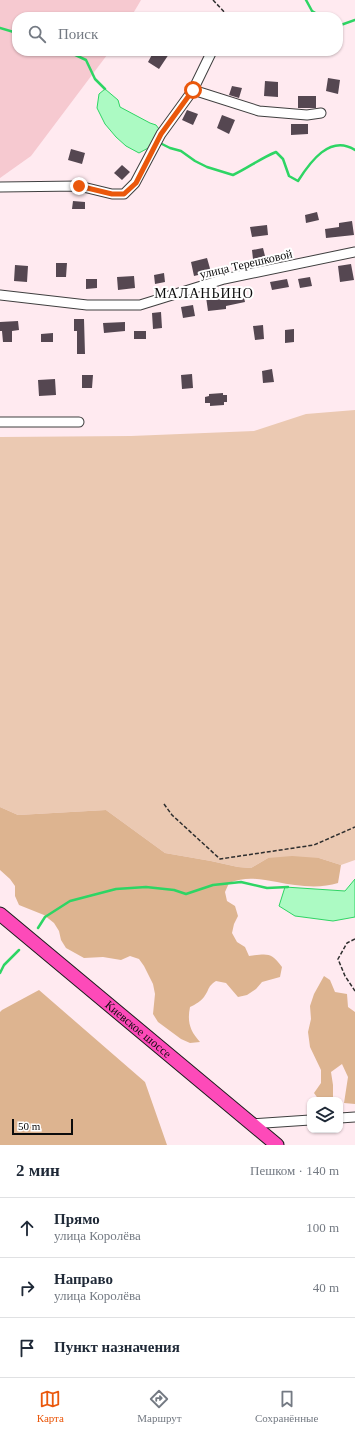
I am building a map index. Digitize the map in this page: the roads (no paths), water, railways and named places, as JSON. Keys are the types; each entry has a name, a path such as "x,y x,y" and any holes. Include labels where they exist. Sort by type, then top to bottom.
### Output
{"highway":[{"name":"Киевское шоссе","path":"0,914 277,1145"}],"street":[{"path":"0,187 79,186 112,194 124,194 136,183 161,134 193,90 210,56"},
{"path":"193,90 259,111 307,115 321,113"},
{"name":"улица Терешковой","path":"0,295 87,306 140,305 224,279 355,252"},
{"path":"0,422 79,422"},
{"path":"343,1118 355,1118"},
{"path":"252,1124 307,1120"}],"waterway":[{"path":"306,0 314,12"},
{"path":"343,24 355,20"},
{"path":"0,28 12,32"},
{"path":"78,56 86,60 95,79 105,89"},
{"path":"160,143 181,151 207,167 233,175 276,152 283,159 289,176 298,181 308,166 322,152 329,148 337,145 346,146 355,150"},
{"path":"38,928 45,917 70,901 116,889 146,887 174,890 186,894 213,885 241,882 267,888 288,887"},
{"path":"0,973 4,965 19,950"}],"district":[{"name":"МАЛАНЬИНО","path":"204,293"}]}
